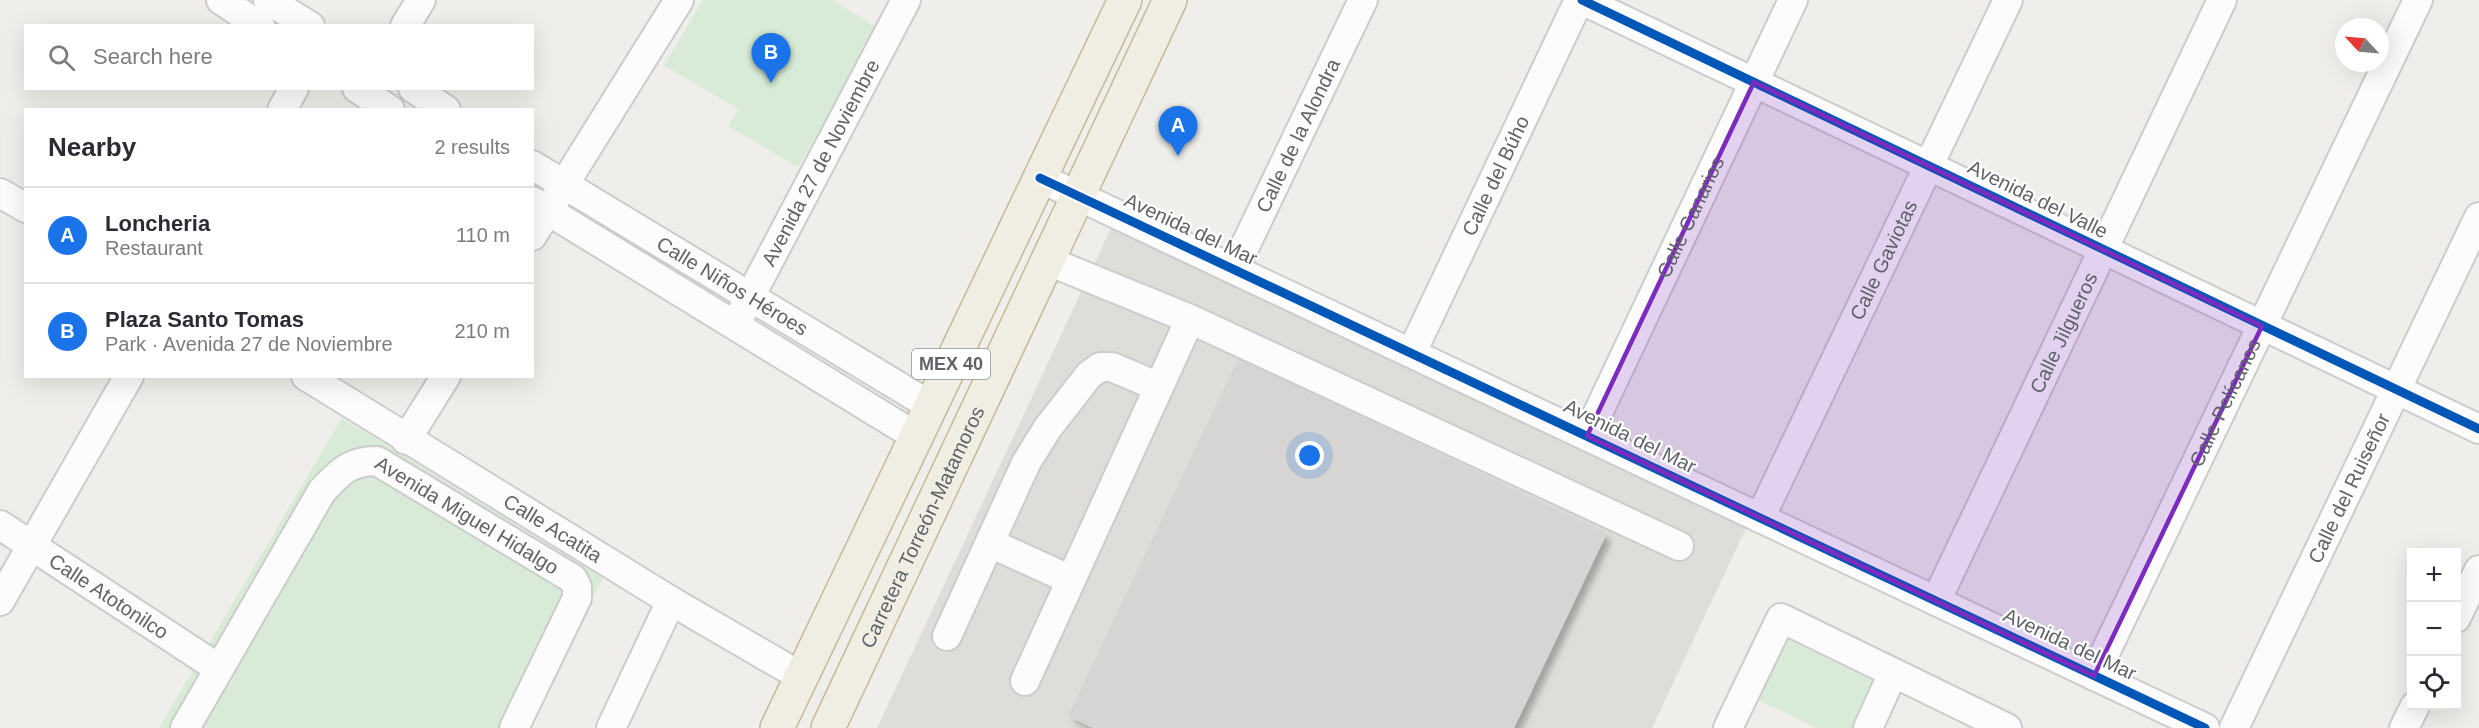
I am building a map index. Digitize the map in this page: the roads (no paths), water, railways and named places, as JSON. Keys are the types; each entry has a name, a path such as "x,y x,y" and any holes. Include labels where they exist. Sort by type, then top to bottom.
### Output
{"highway":[{"name":"MEX 40","path":"777,728 1125,0"},
{"name":"Carretera Torreón-Matamoros","path":"828,728 1170,0"}],"street":[{"path":"268,0 307,24"},
{"path":"406,24 421,0"},
{"path":"534,228 540,206 565,186 679,0"},
{"name":"Avenida 27 de Noviembre","path":"734,326 906,0"},
{"name":"Calle de la Alondra","path":"1233,269 1363,0"},
{"name":"Avenida del Valle","path":"1580,0 2479,429"},
{"name":"Calle del Búho","path":"1412,352 1580,0"},
{"name":"Calle Canarios","path":"1587,436 1792,0"},
{"name":"Calle Gaviotas","path":"1760,518 2008,0"},
{"name":"Calle Jilgueros","path":"1936,601 2222,0"},
{"name":"Calle Pelícanos","path":"2094,676 2418,0"},
{"path":"283,108 293,90"},
{"path":"360,90 387,108"},
{"path":"416,90 443,108"},
{"name":"Calle Niños Héroes","path":"534,166 931,406"},
{"name":"Avenida del Mar","path":"1040,178 2205,728"},
{"path":"0,193 24,207"},
{"name":"Calle Niños Héroes","path":"540,206 917,437"},
{"name":"Calle del Ruiseñor","path":"2234,728 2479,217"},
{"path":"1048,261 1190,319 1679,546"},
{"path":"1025,681 1190,319"},
{"path":"947,636 1037,444 1089,375 1100,367 1112,367 1159,387"},
{"path":"0,601 128,378"},
{"name":"Calle Acatita","path":"309,378 406,440 671,601 802,677"},
{"name":"Avenida Miguel Hidalgo","path":"406,440 445,378"},
{"name":"Avenida Miguel Hidalgo","path":"184,728 322,492 338,473 359,461 377,461 573,579 577,587 577,598 519,718"},
{"name":"Calle Atotonilco","path":"0,525 218,668"},
{"path":"990,543 1071,580"},
{"path":"2461,611 2476,585"},
{"path":"611,728 671,601"},
{"path":"1728,728 1780,618 2007,728"},
{"path":"1868,728 1893,673"}],"place":[{"name":"Plaza Santo Tomas","path":"771,83"},
{"name":"Loncheria","path":"1178,156"}]}
